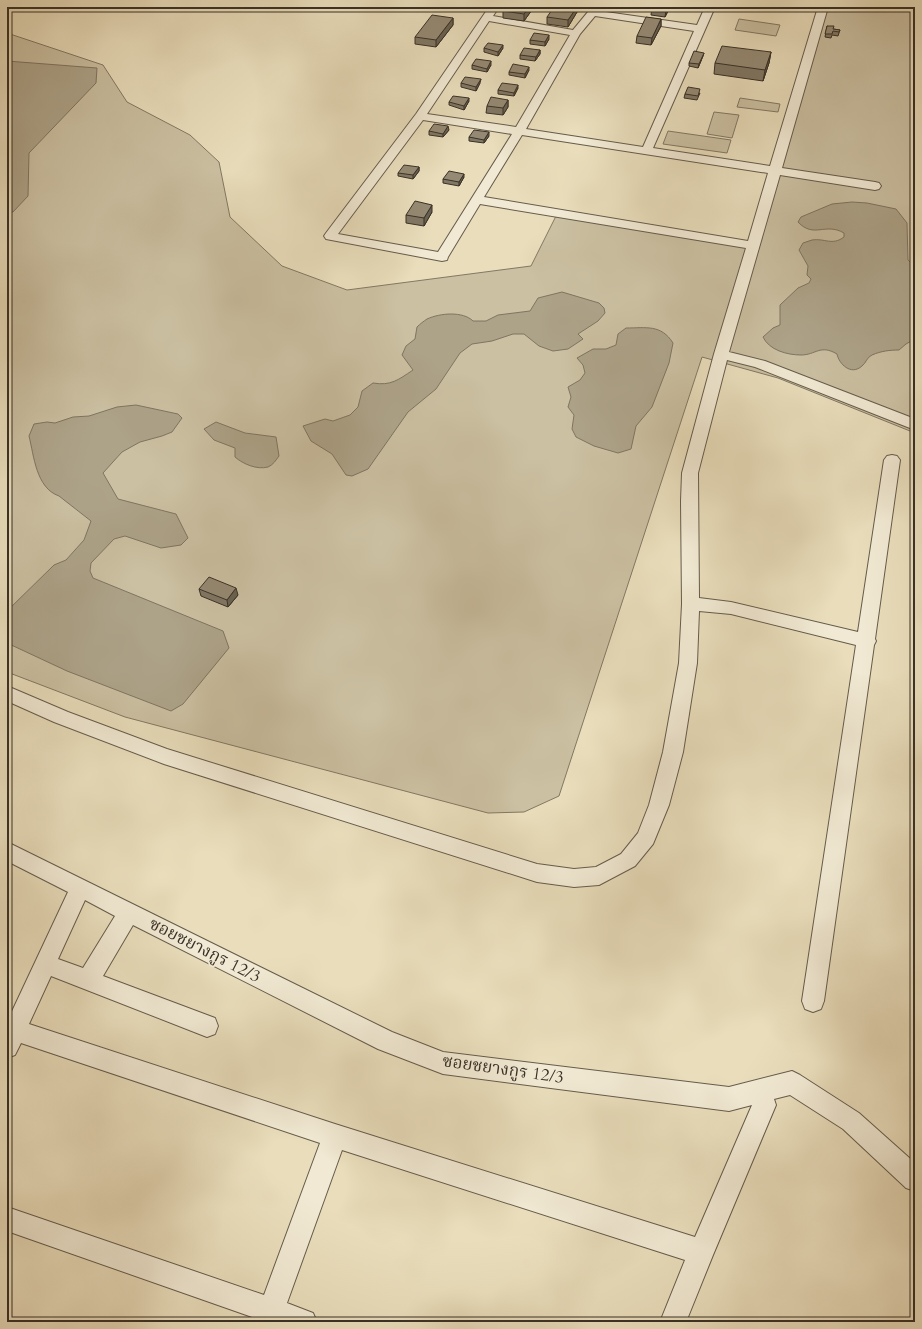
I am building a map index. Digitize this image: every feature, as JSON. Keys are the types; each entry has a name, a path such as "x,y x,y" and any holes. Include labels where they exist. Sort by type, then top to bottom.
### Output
{"street":[{"path":"494,7 420,116 330,236 442,257 478,200 576,33 595,10 701,29"},
{"path":"647,150 710,7"},
{"path":"7,693 61,717 164,756 530,870 574,878 599,876 628,860 646,838 659,805 673,752 688,663 692,604 689,501 690,473 721,354 752,245 823,7"},
{"path":"486,18 576,33"},
{"path":"420,116 875,186"},
{"path":"478,200 752,245"},
{"path":"721,354 760,364 915,425"},
{"path":"813,1001 867,641 892,460"},
{"path":"692,604 731,608 867,641"},
{"name":"ซอยชยางกูร 12/3","path":"7,851 386,1041 443,1063 729,1099 792,1083 851,1121 915,1179"},
{"path":"80,888 11,1039 335,1136 701,1252"},
{"path":"88,980 129,912"},
{"path":"45,964 207,1026"},
{"path":"673,1322 701,1252 764,1105 759,1092"},
{"path":"268,1316 335,1136"},
{"path":"7,1219 268,1316 304,1322"}],"shaded area":[{"path":"828,7 915,7 915,433 778,378 702,357 559,796 524,812 488,813 125,717 7,672 7,33 103,65 127,102 190,135 219,162 230,217 282,266 347,290 531,266 556,216 758,249"},
{"path":"739,19 780,25 776,36 735,30"},
{"path":"7,61 97,68 96,83 29,153 28,196 13,212 7,213"},
{"path":"740,98 780,104 778,112 737,107"},
{"path":"714,112 739,115 732,138 707,134"},
{"path":"668,131 731,140 727,153 663,144"},
{"path":"852,202 867,203 896,209 907,223 908,260 915,266 915,339 899,350 886,351 872,355 862,366 854,370 846,368 840,362 837,354 831,351 822,350 806,355 784,353 766,342 763,337 773,328 780,325 780,305 798,288 809,283 811,279 807,275 808,266 799,250 803,243 812,240 836,241 844,237 844,233 837,230 815,230 804,227 798,222 801,217 832,204"},
{"path":"562,292 599,303 604,308 605,313 598,321 578,334 583,339 568,349 553,351 539,346 524,334 513,334 492,341 472,344 460,353 436,389 408,412 368,469 352,476 346,475 332,454 311,441 303,426 325,419 333,421 350,415 358,407 362,391 373,383 390,383 413,370 402,355 406,346 415,339 417,327 427,319 438,315 457,314 473,321 486,321 498,315 530,311 538,298"},
{"path":"626,328 652,328 663,333 673,343 669,363 652,407 636,426 631,449 618,453 594,446 576,437 572,429 574,415 568,407 571,397 568,387 580,380 585,373 583,365 577,358 593,349 606,349 616,345 618,334"},
{"path":"136,405 178,414 182,418 172,432 140,442 122,452 103,473 118,499 176,514 188,538 181,545 161,548 125,536 114,539 91,563 90,571 93,578 223,631 229,648 183,704 171,711 67,671 7,643 7,611 54,565 66,560 84,540 91,521 45,486 37,470 29,436 34,424 47,422 55,423 73,417 89,416 117,407"},
{"path":"216,422 245,433 276,437 279,456 271,465 264,468 250,466 242,462 235,457 235,448 214,440 204,429"}],"building":[{"path":"507,7 529,7 524,14 503,11"},
{"path":"554,7 577,7 568,20 547,17"},
{"path":"652,7 668,7 666,10"},
{"path":"432,15 453,18 436,40 415,37"},
{"path":"646,17 661,19 652,38 637,36"},
{"path":"827,26 834,26 833,29 840,30 839,32 833,31 832,34 825,34"},
{"path":"534,33 549,35 545,42 530,40"},
{"path":"488,43 503,45 498,52 484,48"},
{"path":"722,46 771,52 765,70 715,63"},
{"path":"524,48 540,50 536,57 520,55"},
{"path":"694,51 704,53 699,64 689,63"},
{"path":"476,59 491,61 487,69 472,65"},
{"path":"513,64 529,67 525,74 509,72"},
{"path":"465,77 481,79 476,87 461,83"},
{"path":"502,83 518,85 514,93 498,90"},
{"path":"688,87 700,89 698,96 685,94"},
{"path":"453,96 469,98 464,106 449,102"},
{"path":"491,97 508,100 503,108 487,106"},
{"path":"434,124 448,126 443,134 429,131"},
{"path":"474,130 489,132 484,140 469,137"},
{"path":"404,165 419,167 413,175 398,173"},
{"path":"449,171 464,174 459,182 443,179"},
{"path":"415,201 432,205 424,218 406,215"},
{"path":"209,577 236,588 227,600 199,589"}]}
